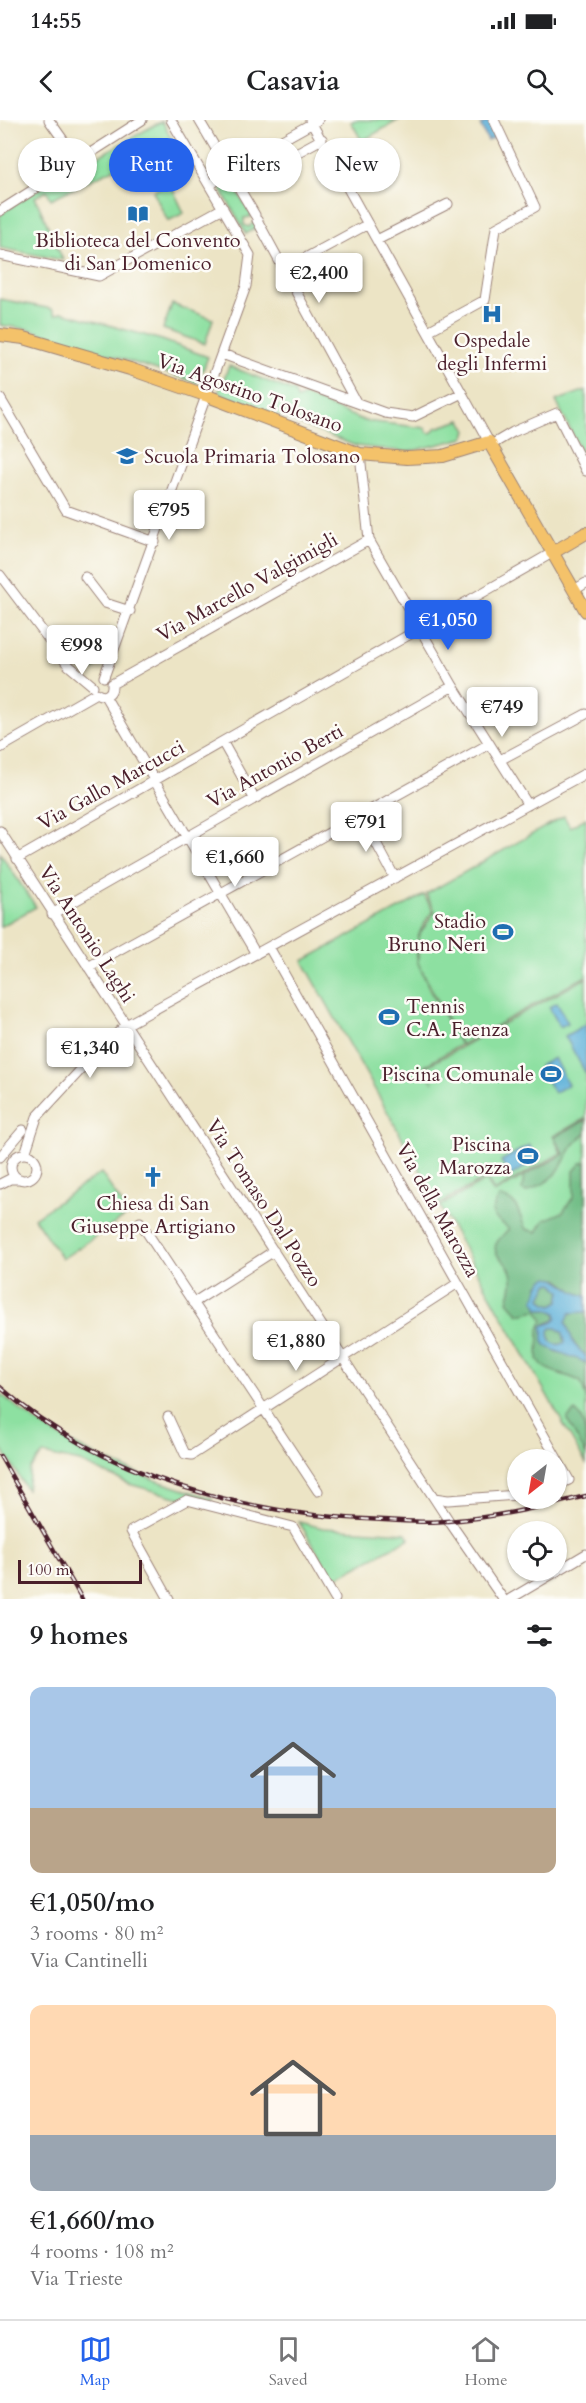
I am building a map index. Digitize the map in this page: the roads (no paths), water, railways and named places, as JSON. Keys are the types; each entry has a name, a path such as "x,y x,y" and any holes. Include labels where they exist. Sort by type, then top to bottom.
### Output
{"main road":[{"name":"Via Agostino Tolosano","path":"0,335 35,341 130,369 360,454 407,458 442,456 490,444"},
{"path":"490,444 586,611"},
{"path":"552,553 586,533"}],"street":[{"path":"49,120 62,138"},
{"path":"97,148 142,120"},
{"path":"171,120 206,177"},
{"path":"199,120 209,138"},
{"path":"428,332 485,300 496,228 535,207 494,120"},
{"path":"285,138 314,121 322,138"},
{"path":"0,211 29,192"},
{"path":"104,677 130,611 205,395 246,286 250,255 215,192"},
{"path":"241,192 285,269 356,402"},
{"path":"351,192 490,444 557,413 586,471"},
{"path":"377,240 448,204"},
{"path":"0,255 99,276 223,208"},
{"path":"285,269 368,224"},
{"path":"222,354 385,413 413,417 462,393"},
{"path":"0,398 66,510 155,542"},
{"path":"360,454 369,540 453,686 528,805"},
{"name":"Via Marcello Valgimigli","path":"112,684 369,540"},
{"name":"Via Gallo Marcucci","path":"17,859 156,782 552,553"},
{"path":"0,575 68,665 98,692 188,835 256,954"},
{"path":"85,577 105,603 130,611"},
{"path":"574,591 586,583"},
{"path":"0,748 98,692 110,693 112,684 109,679 104,677 96,680 98,692"},
{"name":"Via Antonio Berti","path":"52,914 453,686"},
{"path":"500,760 586,714"},
{"path":"223,743 254,798"},
{"path":"88,967 489,744"},
{"path":"3,1154 27,1134 37,1117 126,1025 586,773"},
{"path":"361,815 395,878"},
{"name":"Via Antonio Laghi","path":"0,831 126,1025"},
{"name":"Via della Marozza","path":"269,947 552,1449"},
{"name":"Via Tomaso Dal Pozzo","path":"126,1025 449,1521 503,1599"},
{"path":"0,1184 10,1179 28,1179 35,1175 37,1168 29,1156 27,1134"},
{"path":"3,1154 14,1158 29,1156"},
{"path":"0,1184 11,1169 14,1158"},
{"path":"11,1169 20,1179"},
{"path":"140,1222 318,1491"},
{"path":"193,1303 274,1251"},
{"path":"168,1417 185,1454 192,1455 458,1282"},
{"path":"434,1498 448,1500 507,1496"},
{"path":"169,1599 131,1531 187,1500 292,1527 335,1599"},
{"path":"510,1599 586,1554"}],"water":[{"path":"488,121 496,137 488,141 480,125"},
{"path":"557,1003 568,1023 560,1027 549,1007"},
{"path":"586,1024 586,1074 565,1036"},
{"path":"554,1058 568,1085 554,1093 539,1066"},
{"path":"529,1145 538,1160 510,1176 501,1161"},
{"path":"546,1278 555,1279 576,1293 586,1296 586,1312 570,1313 566,1322 574,1344 586,1356 586,1363 549,1348 543,1341 542,1326 553,1322 557,1317 556,1313 549,1309 538,1309 534,1299 541,1282","holes":["553,1283 561,1291 559,1301 552,1305 541,1298 548,1284","551,1328 556,1328 563,1333 565,1342 558,1344 550,1341"]}],"railway":[{"path":"0,1387 41,1419 84,1446 131,1468 180,1486 230,1500 282,1510 333,1517 439,1522 500,1515 586,1496"},
{"path":"0,1456 82,1599"}],"place":[{"name":"Biblioteca del Convento di San Domenico","path":"138,214"},
{"name":"Ospedale degli Infermi","path":"492,314"},
{"name":"Scuola Primaria Tolosano","path":"127,456"},
{"name":"Stadio Bruno Neri","path":"503,932"},
{"name":"Tennis C.A. Faenza","path":"389,1017"},
{"name":"Piscina Comunale","path":"551,1074"},
{"name":"Piscina Marozza","path":"528,1156"},
{"name":"Chiesa di San Giuseppe Artigiano","path":"153,1177"}]}
